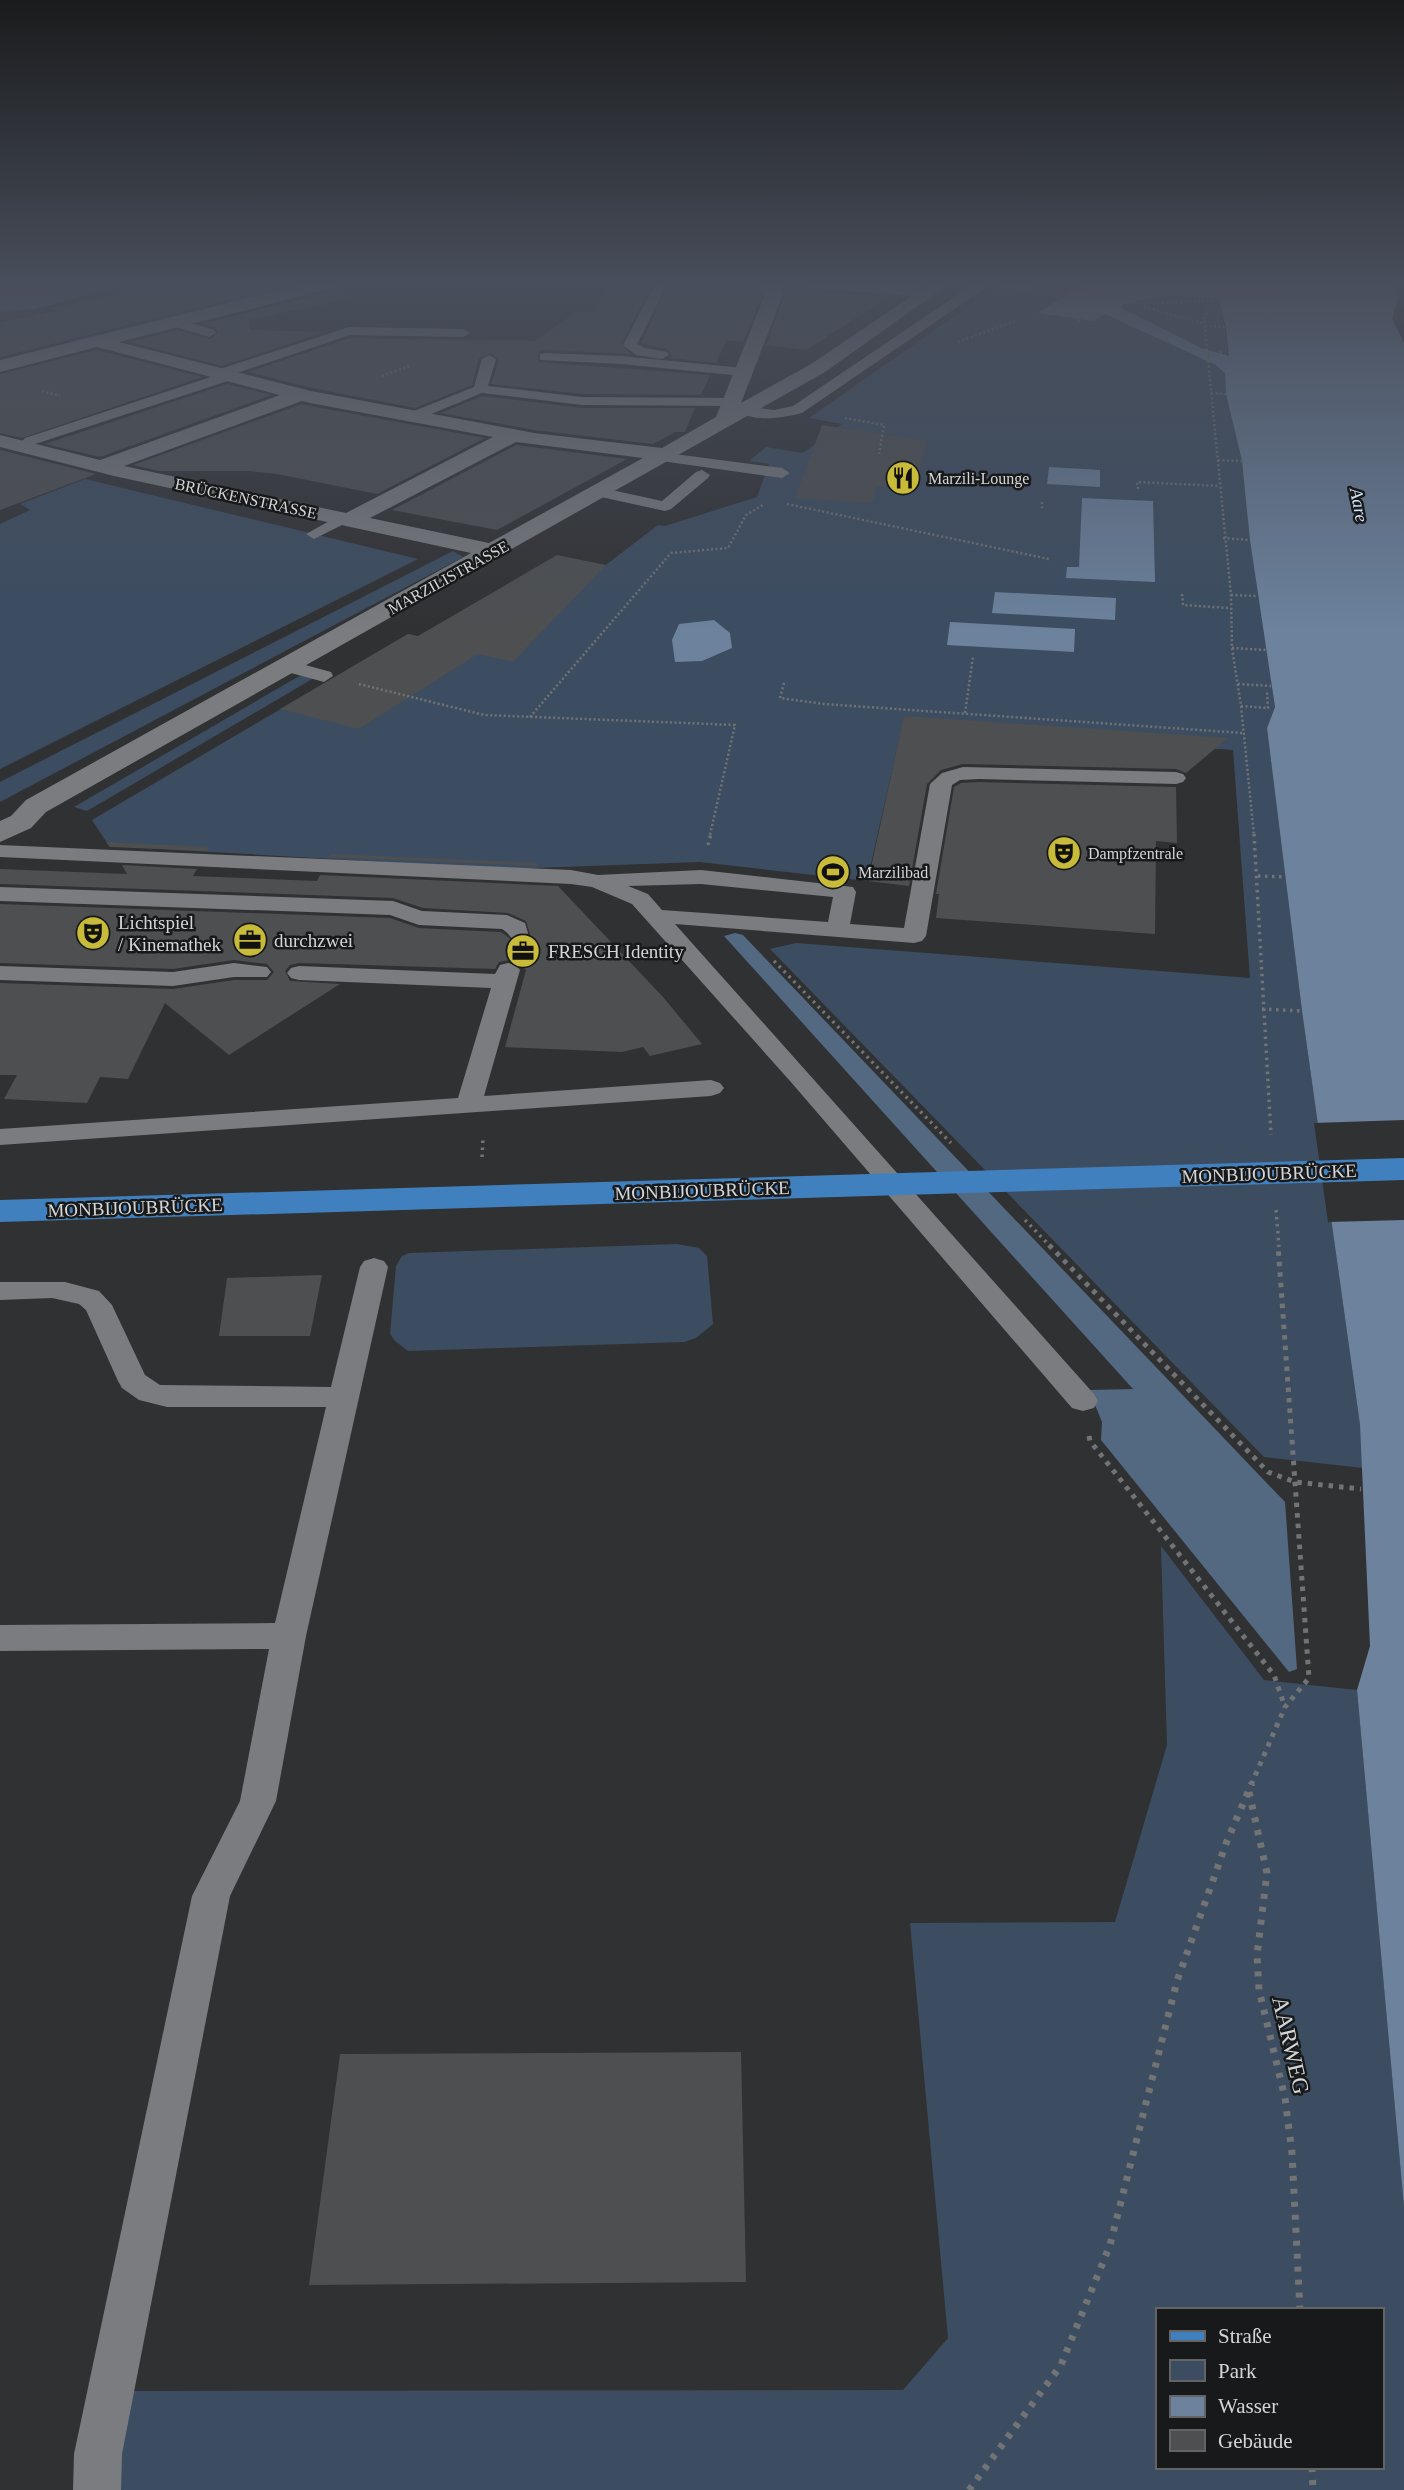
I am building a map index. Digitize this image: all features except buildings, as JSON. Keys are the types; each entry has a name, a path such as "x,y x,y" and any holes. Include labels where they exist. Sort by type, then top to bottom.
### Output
{"main road":[{"name":"MONBIJOUBRÜCKE","path":"0,1212 1404,1169"}],"street":[{"path":"102,467 293,397"},
{"path":"311,397 513,435 661,455"},
{"path":"733,411 735,397"},
{"name":"MARZILISTRASSE","path":"0,833 21,822 36,806 494,551 760,397"},
{"path":"345,520 513,435"},
{"name":"BRÜCKENSTRASSE","path":"0,441 102,467 494,551"},
{"name":"MARZILISTRASSE","path":"0,813 36,806"}],"lane":[{"path":"30,441 159,397"},
{"path":"414,416 460,397"},
{"path":"550,397 774,414 797,410 816,397"},
{"path":"661,455 782,473"},
{"path":"598,492 665,506 702,475"},
{"path":"314,534 345,520"},
{"path":"287,666 324,676"},
{"path":"656,916 914,936 940,784 951,776 979,773 1176,778"},
{"path":"0,850 597,881 613,878 701,877 845,892 838,930"},
{"path":"597,881 640,899 656,916 1083,1401"},
{"path":"0,894 180,909 393,908 419,918 507,922 517,928 517,933"},
{"path":"141,979 153,956"},
{"path":"0,973 173,979 234,971 258,972"},
{"path":"299,973 506,975 469,1104"},
{"path":"0,1137 711,1088"},
{"path":"97,2490 98,2454 211,1896 258,1801 289,1636 374,1267"},
{"path":"0,1291 68,1292 93,1299 133,1381 150,1393 167,1398 345,1397"},
{"path":"0,1638 289,1636"}],"path":[{"path":"1211,397 1223,538 1231,595 1229,608 1232,648 1241,706 1258,876 1262,1009 1271,1146"},
{"path":"854,410 845,418 884,425 879,454"},
{"path":"1217,460 1242,461"},
{"path":"1138,489 1137,482 1219,486"},
{"path":"530,717 671,553 728,548 746,515 770,500"},
{"path":"1042,502 1042,508"},
{"path":"783,503 1049,559"},
{"path":"1223,538 1250,540"},
{"path":"1182,594 1183,605 1229,608"},
{"path":"1231,595 1258,596"},
{"path":"1232,648 1267,650"},
{"path":"965,713 973,657"},
{"path":"324,676 484,715 735,725 701,877"},
{"path":"784,683 780,698 824,704 1243,733"},
{"path":"1238,684 1270,686"},
{"path":"1241,706 1268,708 1267,691"},
{"path":"1258,876 1285,877"},
{"path":"1262,1009 1302,1011"},
{"path":"482,1143 482,1157"},
{"path":"969,2490 1061,2365 1110,2245 1177,1981 1227,1841 1285,1707 1309,1678 1275,1200"},
{"path":"1083,1401 1090,1440 1273,1675 1285,1707"},
{"path":"1295,1482 1362,1489"},
{"name":"AARWEG","path":"1249,1791 1267,1873 1257,1955 1259,1990 1285,2098 1292,2153 1300,2308"},
{"path":"1311,2469 1313,2490"}],"green space":[{"name":"Marzilibad","path":"839,397 1227,397 1242,461 1275,707 1267,728 1302,1011 1360,1425 1363,1468 1264,1457 770,949 796,943 1250,978 1233,750 902,727 867,881 699,862 507,869 109,846 92,820 408,634 508,657 590,577 658,525 665,526 757,497 769,464 749,461 766,447 802,453 842,424 809,418"},
{"path":"85,479 418,559 0,769 0,524 30,510 20,504"},
{"path":"453,551 463,557 0,802 0,782"},
{"path":"301,675 314,678 87,811 74,807"},
{"path":"677,1244 699,1248 707,1256 713,1324 696,1338 684,1342 408,1351 390,1334 396,1266 402,1256 409,1253"},
{"path":"1161,1546 1264,1680 1357,1690 1404,2207 1404,2490 106,2490 130,2391 903,2390 948,2338 910,1923 1115,1922 1167,1745"}],"shaded area":[{"path":"735,933 743,935 1285,1502 1297,1669 1289,1672 1101,1440 1102,1422 1089,1390 1133,1389 724,936"}],"water":[{"name":"Aare","path":"1227,397 1404,397 1404,2207 1357,1690 1370,1646 1360,1425 1302,1011 1267,728 1275,707 1250,540 1242,461"},
{"path":"1049,467 1100,470 1100,487 1047,484"},
{"path":"1082,498 1153,501 1155,582 1066,578 1067,567 1079,567"},
{"path":"995,592 1116,598 1115,620 992,613"},
{"path":"714,620 730,633 732,648 702,661 675,662 672,640 679,624"},
{"path":"950,622 1075,629 1074,652 947,645"}],"pier":[{"path":"1404,1120 1404,1220 1328,1222 1314,1123"}],"place":[{"name":"Marzili-Lounge","path":"903,478"},
{"name":"Dampfzentrale","path":"1064,853"},
{"name":"Marzilibad","path":"833,872"},
{"name":"Lichtspiel / Kinemathek","path":"93,933"},
{"name":"durchzwei","path":"250,940"},
{"name":"FRESCH Identity","path":"523,951"}]}
